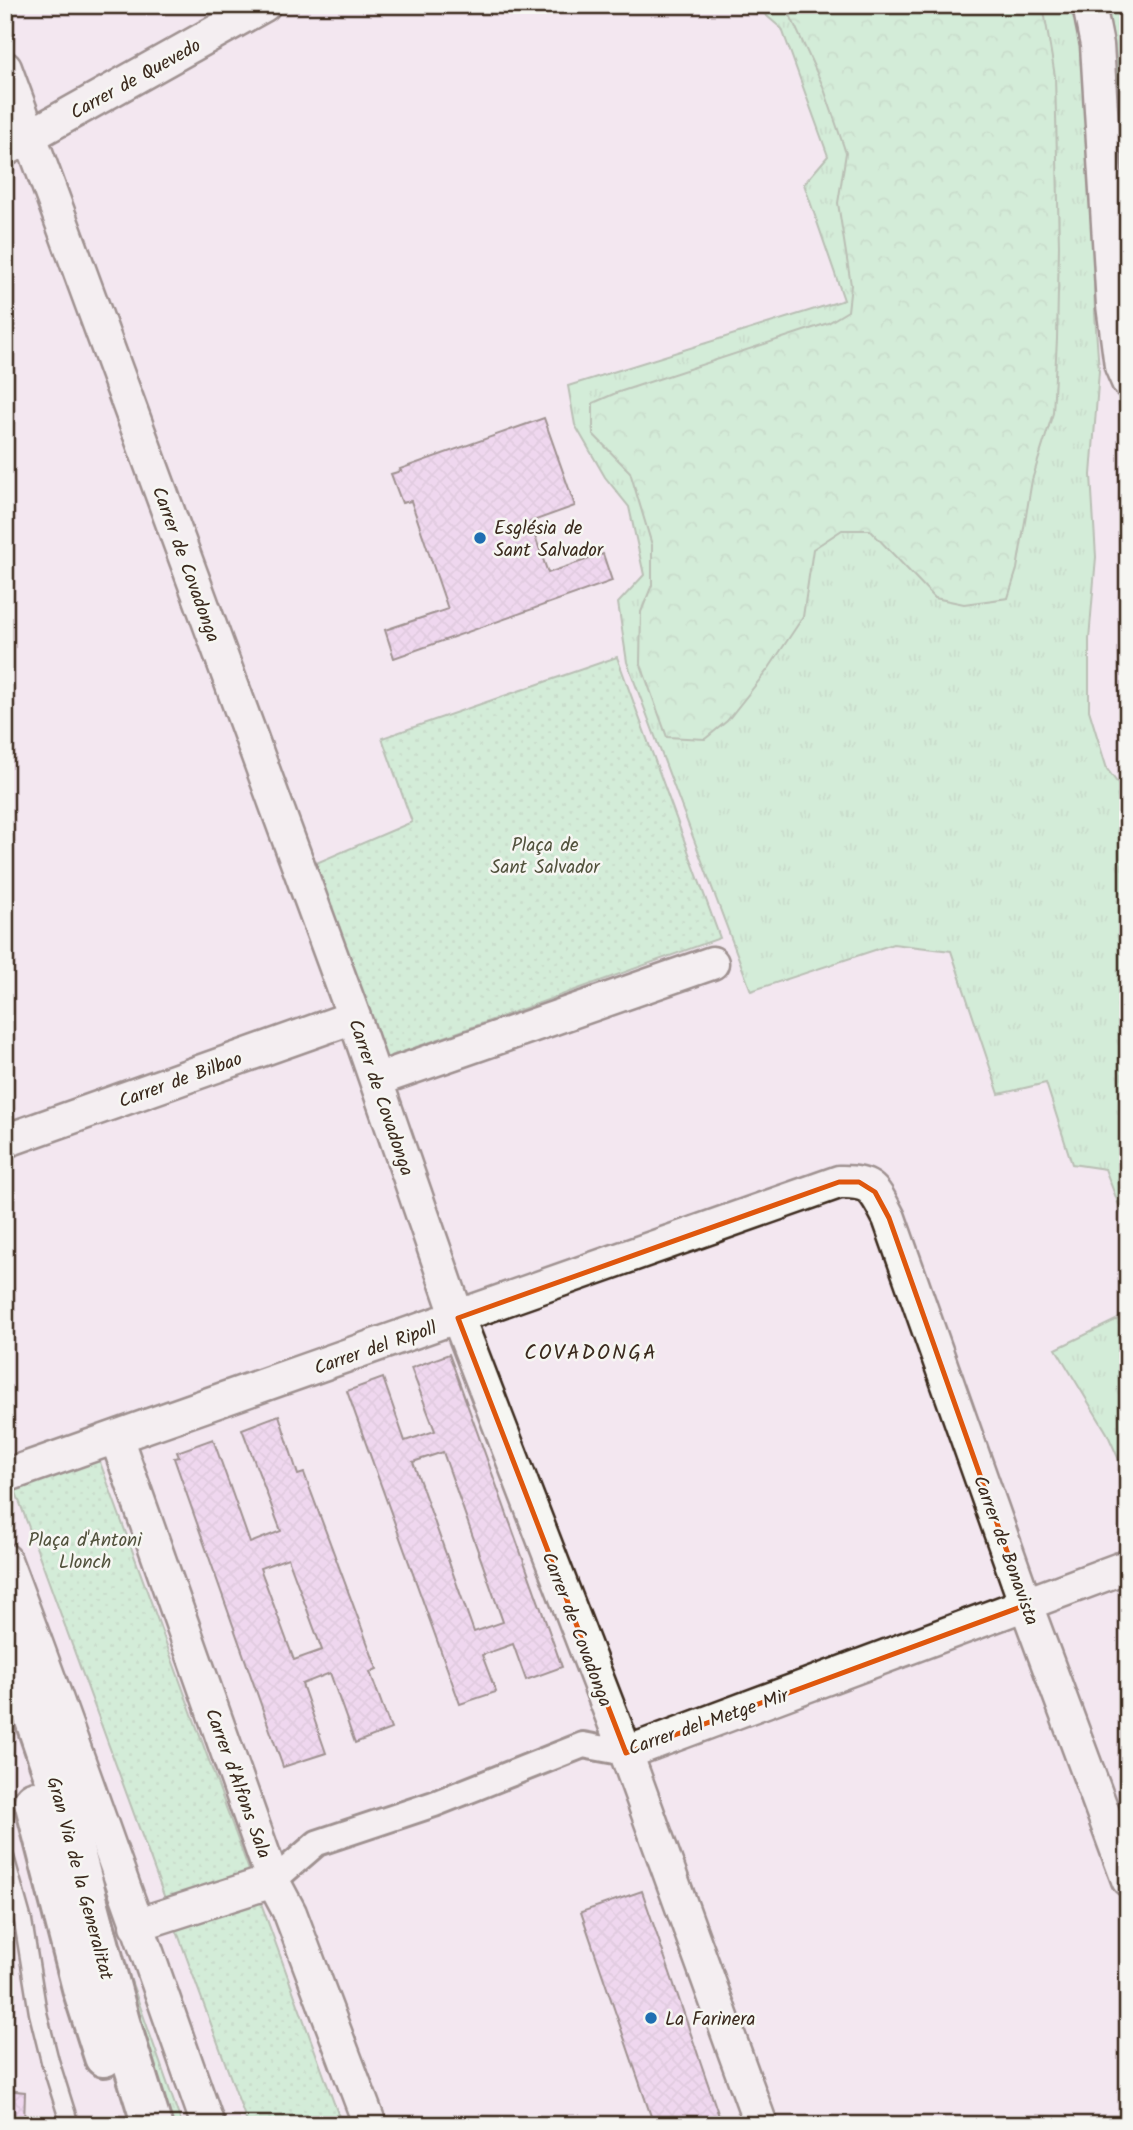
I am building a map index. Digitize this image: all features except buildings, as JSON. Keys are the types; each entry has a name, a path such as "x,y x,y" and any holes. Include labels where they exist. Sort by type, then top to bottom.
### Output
{"street":[{"name":"Carrer de Quevedo","path":"17,144 264,5"},
{"path":"1089,5 1097,45 1113,304 1121,366 1128,382"},
{"name":"Carrer de Covadonga","path":"5,68 17,144 354,1017 458,1318 626,1753 761,2125"},
{"path":"376,1080 712,963"},
{"name":"Carrer de Bilbao","path":"5,1141 354,1017"},
{"name":"Carrer del Ripoll","path":"5,1476 839,1182 859,1182 875,1192 890,1217"},
{"name":"Carrer de Bonavista","path":"890,1217 1026,1605 1128,1880"},
{"name":"Carrer d'Alfons Sala","path":"116,1437 273,1881 290,1913 370,2125"},
{"path":"5,1560 69,1729 208,2125"},
{"name":"Carrer del Metge Mir","path":"136,1925 273,1881 317,1843 434,1804 583,1745 626,1753 1128,1566"},
{"name":"Gran Via de la Generalitat","path":"5,1632 57,1785 120,2022 152,2125"},
{"name":"Gran Via de la Generalitat","path":"5,1706 27,1773 82,1988 125,2125"}],"lane":[{"path":"5,1857 23,1921 38,2013 70,2125"}],"highlighted area":[{"path":"839,1182 859,1182 875,1192 889,1218 1026,1605 626,1753 458,1318"}],"green space":[{"path":"754,5 1071,5 1089,97 1099,371 1091,475 1096,557 1089,639 1089,710 1107,769 1128,797 1128,1229 1105,1169 1072,1164 1046,1083 999,1094 951,951 893,944 751,991 627,662 618,603 644,575 629,507 605,477 575,425 568,386 844,300 804,184 828,156 782,29"},
{"path":"777,5 1043,5 1055,76 1057,157 1059,246 1053,413 1032,480 1017,569 1008,598 964,604 935,598 870,530 842,530 813,549 803,617 769,668 727,721 705,739 667,737 640,662 641,612 652,585 652,545 630,472 593,434 593,403 828,323 848,311 851,285 838,203 846,153 823,86 791,17"},
{"path":"1107,5 1128,5 1128,240 1115,48"},
{"name":"Plaça de Sant Salvador","path":"617,657 720,938 386,1058 314,864 412,822 382,738"},
{"path":"1128,1314 1128,1480 1107,1433 1056,1349"},
{"name":"Plaça d'Antoni Llonch","path":"97,1454 342,2125 248,2125 13,1484"},
{"path":"110,1921 182,2125 164,2125"}],"place":[{"name":"Església de Sant Salvador","path":"480,538"},
{"name":"La Farinera","path":"651,2018"}],"district":[{"name":"COVADONGA","path":"591,1352"}]}
